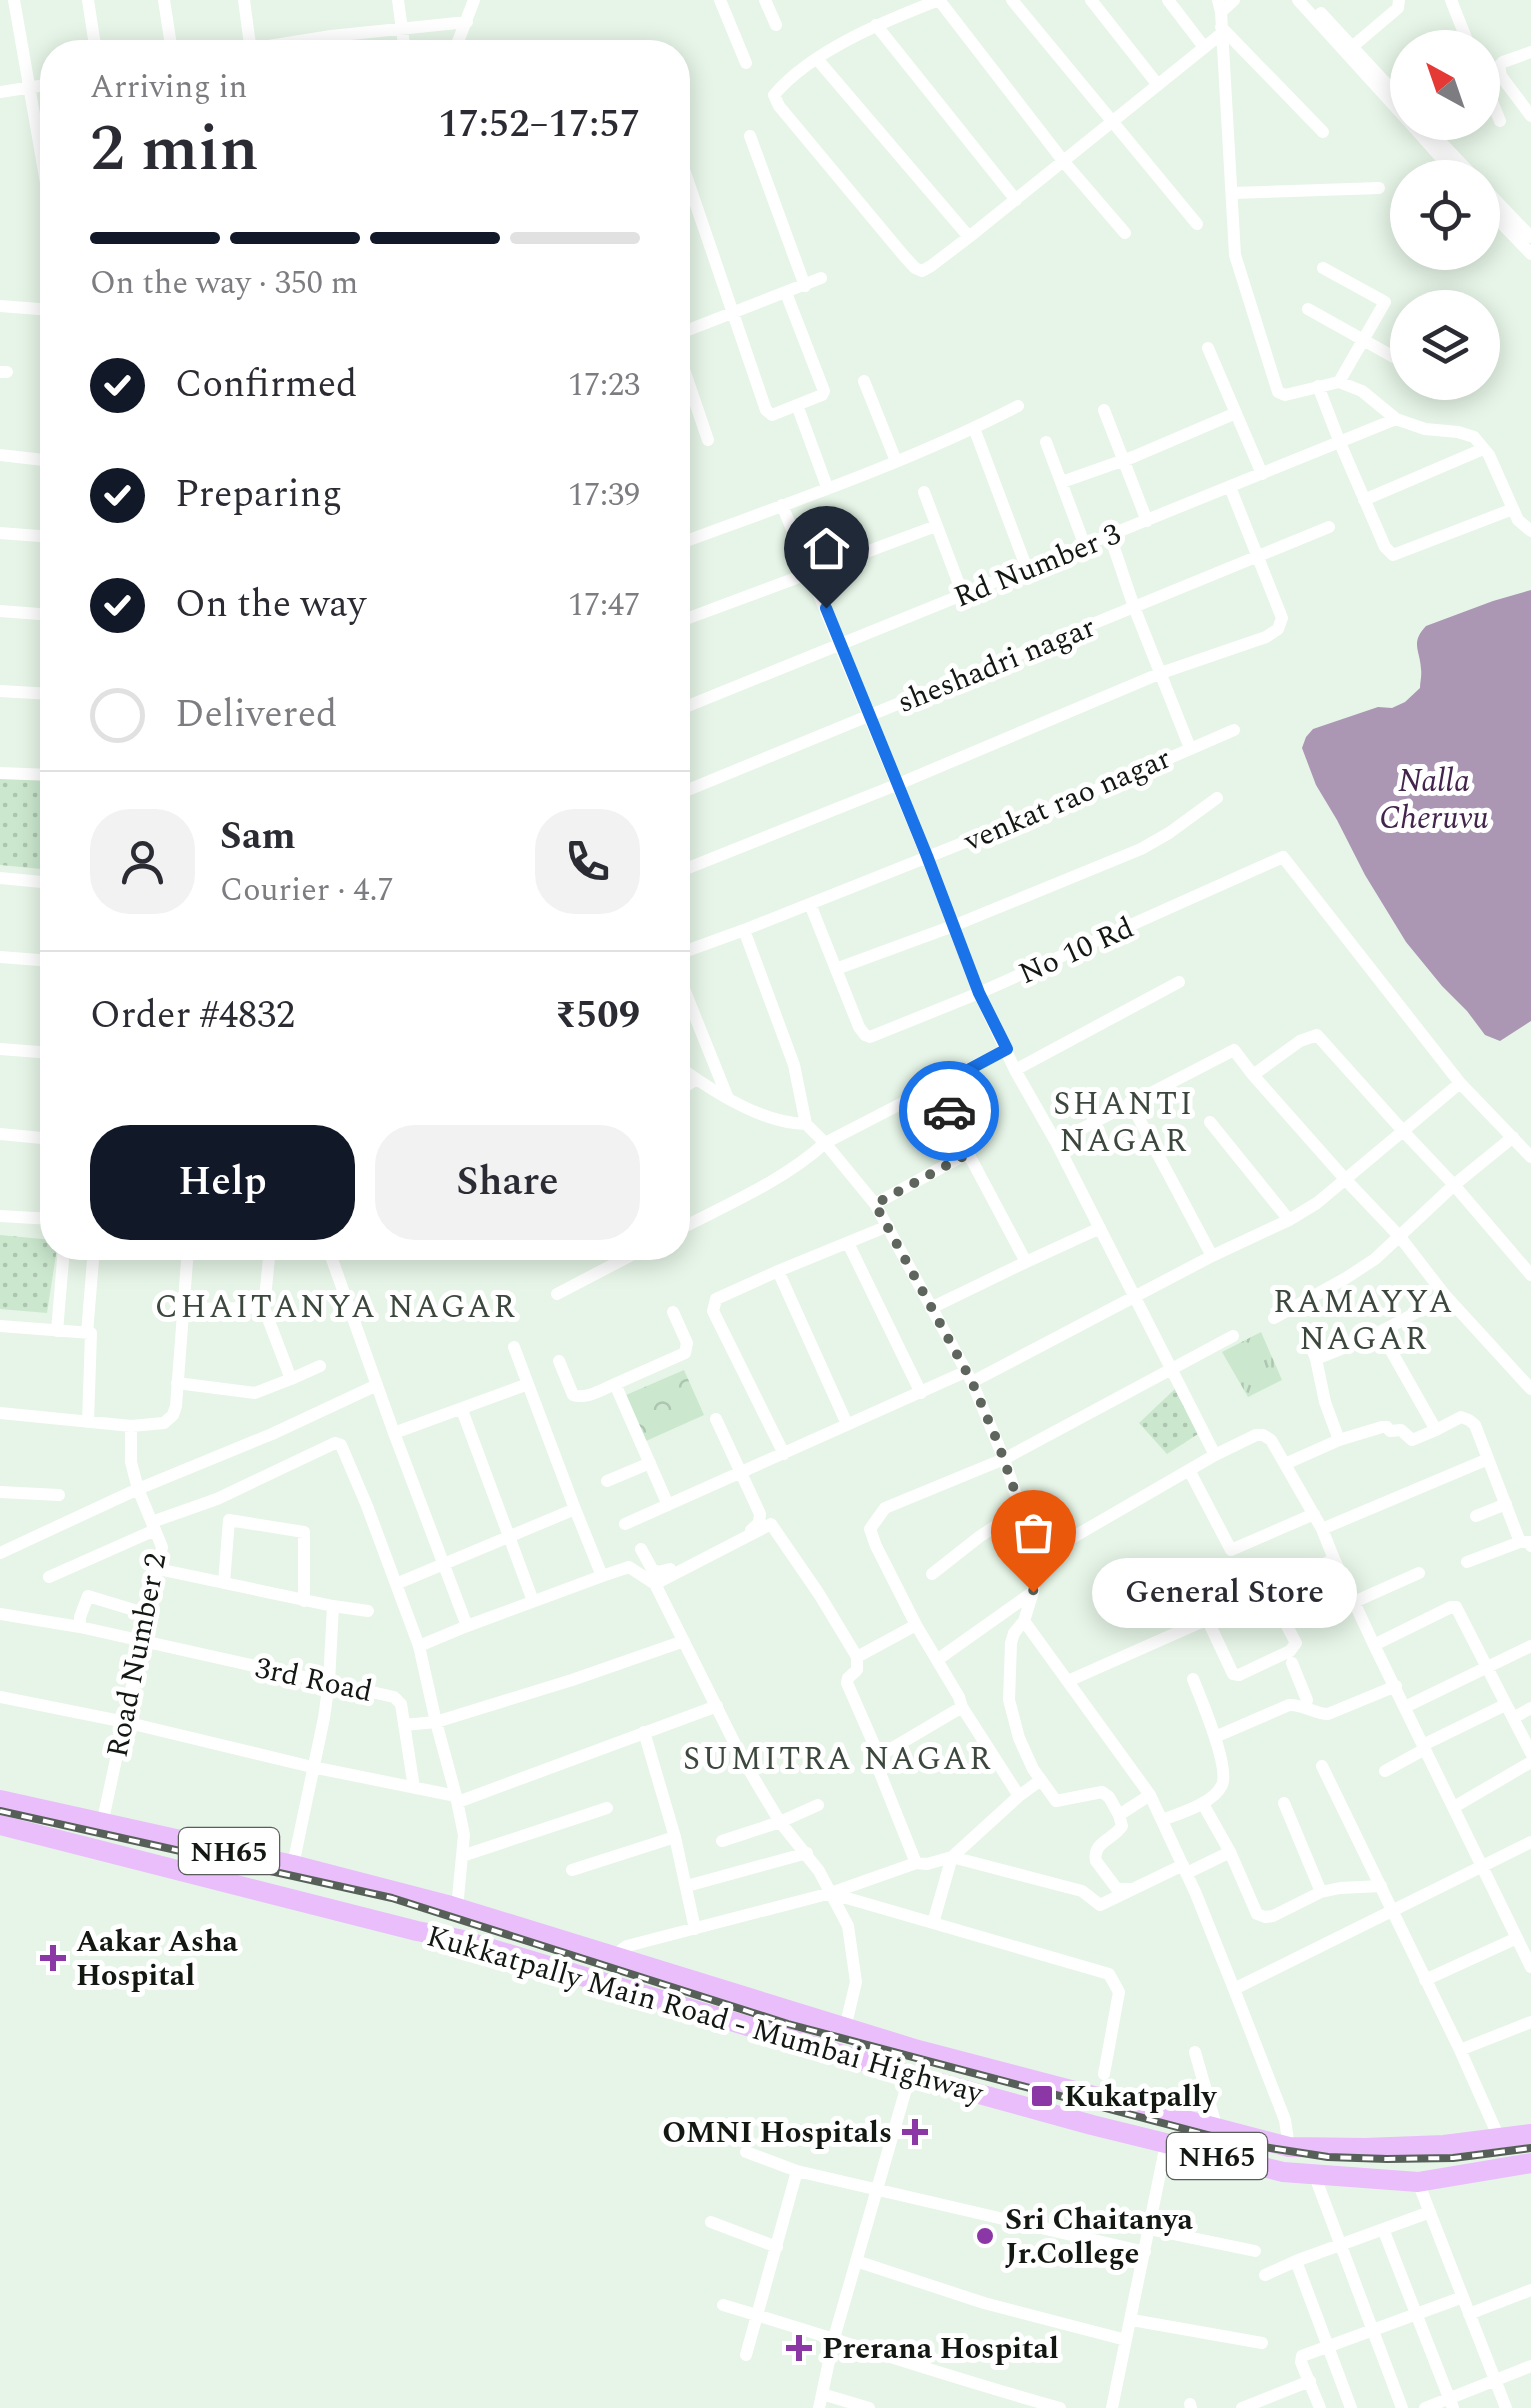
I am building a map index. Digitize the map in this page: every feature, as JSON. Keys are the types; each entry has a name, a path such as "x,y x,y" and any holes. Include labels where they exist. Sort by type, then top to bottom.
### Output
{"highway":[{"name":"Kukkatpally Main Road - Mumbai Highway","path":"0,1800 293,1865 454,1907 937,2056 1289,2147 1444,2145 1531,2134"},
{"name":"Kukkatpally Main Road - Mumbai Highway","path":"0,1825 459,1939 910,2075 1283,2172 1418,2182 1531,2163"},
{"path":"440,1936 454,1907"}],"street":[{"path":"14,0 40,147"},
{"path":"88,0 94,40"},
{"path":"164,0 170,40"},
{"path":"244,0 249,40"},
{"path":"398,0 403,40"},
{"path":"459,40 474,0"},
{"path":"720,0 746,63"},
{"path":"765,0 776,25"},
{"path":"1125,233 1064,162 939,0 876,25 817,59 774,94 779,106 914,268 922,270 1064,162 1221,31"},
{"path":"1012,0 1197,224"},
{"path":"1091,0 1158,85"},
{"path":"1168,0 1204,47"},
{"path":"1234,0 1220,6 1235,255 1278,392 1284,395 1339,382 1362,391 1396,420 1474,438 1494,465 1518,520 1531,531"},
{"path":"1298,0 1390,102"},
{"path":"1309,0 1390,88"},
{"path":"1352,47 1398,8 1399,0"},
{"path":"1451,0 1463,30"},
{"path":"309,40 467,22"},
{"path":"876,25 1016,200"},
{"path":"1221,31 1323,132"},
{"path":"331,36 332,40"},
{"path":"1531,52 1499,66 1501,76 1531,116"},
{"path":"817,59 969,237"},
{"path":"0,92 40,86"},
{"path":"750,136 805,286"},
{"path":"1424,140 1443,160"},
{"path":"1439,140 1458,160"},
{"path":"690,187 766,412 772,415 822,396 824,391 786,292"},
{"path":"1232,193 1379,188"},
{"path":"1500,205 1531,237"},
{"path":"1500,222 1531,254"},
{"path":"1323,268 1386,302 1339,382"},
{"path":"690,330 821,278"},
{"path":"0,306 40,309"},
{"path":"1308,309 1390,356"},
{"path":"1208,348 1262,474"},
{"path":"864,381 896,460"},
{"path":"1318,386 1364,500 1385,547 1393,555 1514,509"},
{"path":"690,387 708,440"},
{"path":"797,406 827,487"},
{"path":"690,540 896,460 1018,406"},
{"path":"1104,410 1146,521"},
{"path":"1062,482 1124,461 1236,414"},
{"name":"Rd Number 3","path":"690,705 1396,420"},
{"path":"974,428 1028,569"},
{"path":"1046,442 1085,546"},
{"path":"1364,500 1483,449"},
{"path":"0,455 40,459"},
{"path":"690,867 1278,629 1282,618 1230,487"},
{"path":"924,492 963,595"},
{"path":"782,505 927,856 979,993 1215,1454"},
{"path":"690,617 936,526"},
{"name":"sheshadri nagar","path":"690,789 1330,527"},
{"path":"0,533 40,536"},
{"path":"1110,536 1190,748"},
{"path":"0,611 40,613"},
{"path":"0,691 40,693"},
{"name":"venkat rao nagar","path":"690,950 1096,790 1234,730"},
{"path":"0,773 40,775"},
{"path":"836,968 953,926 1141,850 1170,834 1216,798"},
{"name":"No 10 Rd","path":"810,904 859,1027 870,1037 979,993 1283,857 1460,1083"},
{"path":"0,878 40,881"},
{"path":"744,930 794,1066 806,1124 826,1142 888,1226 968,1377 1004,1459 1038,1558 1024,1622 1014,1633 1011,1644 1009,1700 1019,1738 1033,1769 1056,1801 1102,1792 1109,1797 1122,1826 1094,1855 1117,1889 1130,1889"},
{"path":"0,957 40,960"},
{"path":"1016,1070 1179,982"},
{"path":"690,1004 727,1096"},
{"path":"1253,1075 1300,1041 1317,1035 1531,1276"},
{"path":"0,1048 40,1052"},
{"path":"690,1224 787,1172 826,1142 1007,1049"},
{"path":"1056,1142 1234,1050 1531,1389"},
{"path":"690,1076 772,1120 806,1124"},
{"path":"690,1083 695,1080"},
{"path":"625,1524 921,1392 968,1377 1289,1220 1317,1203 1460,1083 1531,1157"},
{"path":"938,1086 968,1154 1026,1262"},
{"path":"1130,1102 1212,1256"},
{"path":"1210,1122 1289,1220"},
{"path":"0,1134 40,1138"},
{"path":"1274,1318 1374,1259 1513,1137"},
{"path":"875,1204 968,1154"},
{"path":"0,1216 40,1219"},
{"path":"784,1454 713,1304 716,1299 778,1271 888,1226"},
{"path":"931,1308 1100,1228"},
{"path":"848,1242 921,1392"},
{"path":"56,1331 63,1260"},
{"path":"87,1333 93,1260"},
{"path":"0,1413 131,1426 164,1423 176,1406 187,1260"},
{"path":"269,1260 264,1308 291,1379"},
{"path":"332,1260 467,1626"},
{"path":"558,1294 622,1260"},
{"path":"778,1271 847,1424"},
{"path":"1316,1360 1381,1333 1444,1294"},
{"path":"183,1309 264,1308"},
{"path":"560,1361 576,1397 616,1384 684,1353 687,1343 673,1312"},
{"path":"0,1326 92,1333 88,1422"},
{"path":"1381,1333 1436,1430"},
{"path":"1019,1796 916,1625 870,1529 885,1508 1004,1459 1233,1336"},
{"path":"1308,1338 1339,1440"},
{"path":"514,1347 602,1576"},
{"path":"178,1383 255,1392 320,1366"},
{"path":"394,1434 528,1384"},
{"path":"616,1384 668,1505"},
{"path":"0,1552 377,1386"},
{"path":"462,1410 533,1600"},
{"path":"1285,1464 1339,1440 1382,1427 1406,1432 1412,1440 1461,1417 1469,1420 1475,1425 1526,1544 1468,1562"},
{"path":"642,1548 652,1569 664,1572 755,1528 761,1520 716,1419"},
{"name":"Road Number 2","path":"102,1824 162,1547 130,1462 131,1426"},
{"path":"1038,1558 1215,1454 1256,1434 1271,1440 1322,1529 1374,1645 1531,1967"},
{"path":"49,1577 338,1442 367,1506 420,1646 464,1835 454,1907"},
{"path":"1322,1529 1488,1459"},
{"path":"607,1482 650,1463"},
{"path":"1190,1470 1231,1550 1314,1514"},
{"path":"0,1492 59,1494"},
{"path":"1476,1516 1506,1504"},
{"path":"396,1584 575,1509"},
{"path":"932,1574 1021,1509"},
{"path":"224,1583 229,1520 304,1532 304,1600"},
{"path":"655,1584 771,1524 857,1657 857,1670 847,1683 916,1863"},
{"path":"1269,1592 1296,1646 1236,1675 1231,1672 1209,1622 1334,1559"},
{"path":"420,1646 533,1600 629,1567 655,1584 744,1760 780,1822 807,1853 848,1926 856,1982 845,2028"},
{"path":"158,1569 368,1611"},
{"path":"1354,1602 1419,1572"},
{"path":"937,1660 1033,1592"},
{"path":"80,1628 88,1596 148,1614"},
{"path":"1068,1681 1242,1605"},
{"path":"293,1865 324,1718 332,1606"},
{"path":"1374,1645 1456,1607 1531,1753"},
{"name":"3rd Road","path":"0,1614 394,1696 401,1704 414,1788"},
{"path":"1024,1622 1150,1796 1234,1989 1285,2120 1289,2147"},
{"path":"857,1657 916,1625"},
{"path":"404,1725 436,1722 684,1641"},
{"path":"1405,1707 1531,1646"},
{"path":"1292,1663 1305,1707"},
{"path":"1162,1820 1203,1804 1223,1780 1219,1749 1193,1679"},
{"path":"1214,1738 1289,1705 1328,1714 1396,1686"},
{"path":"0,1697 457,1799 717,1706"},
{"path":"1386,1770 1505,1705"},
{"path":"878,1756 962,1706"},
{"path":"1513,1718 1531,1708"},
{"path":"644,1732 675,1836 695,1928"},
{"path":"1454,1807 1531,1762"},
{"path":"1322,1766 1500,2140"},
{"path":"613,1956 627,1946 831,1893 916,1863 927,1864 952,1856 1042,1780"},
{"path":"1119,1816 1150,1796"},
{"path":"1284,1803 1321,1892"},
{"path":"1203,1804 1230,1852 1257,1914 1272,1916 1321,1892 1381,1886"},
{"path":"722,1841 818,1805"},
{"path":"462,1856 607,1808"},
{"path":"572,1870 675,1836"},
{"path":"1234,1989 1531,1842"},
{"path":"952,1856 1082,1891 1100,1905 1130,1889 1230,1852"},
{"path":"687,1886 807,1853"},
{"path":"933,1923 952,1856"},
{"path":"831,1893 1109,1974 1119,1992 1104,2074"},
{"path":"1424,1980 1517,1938"},
{"path":"1460,2050 1531,2022"},
{"path":"1195,2052 1218,2129"},
{"path":"869,2408 821,2401 834,2338 910,2075"},
{"path":"1112,2408 1166,2144"},
{"path":"746,2152 797,2171 1145,2252"},
{"path":"746,2354 797,2171"},
{"path":"1314,2174 1402,2408"},
{"path":"1418,2182 1506,2408"},
{"path":"1265,2275 1430,2212"},
{"path":"711,2222 778,2247"},
{"path":"1149,2229 1254,2252"},
{"path":"1383,2229 1451,2404"},
{"path":"856,2260 984,2303 1126,2340"},
{"path":"1296,2260 1351,2408"},
{"path":"1469,2314 1531,2290"},
{"path":"1320,2408 1302,2356 1463,2298"},
{"path":"722,2305 1060,2408"},
{"path":"1132,2320 1262,2343"},
{"path":"1425,2408 1451,2404 1531,2366"},
{"path":"1242,2408 1310,2381"}],"green space":[{"path":"0,776 40,780 40,869 0,865"},
{"path":"0,1235 40,1239 40,1260 55,1260 47,1313 0,1309"},
{"path":"1261,1332 1282,1380 1248,1397 1222,1352"},
{"path":"684,1370 704,1415 646,1441 626,1395"},
{"path":"1177,1387 1198,1434 1167,1454 1139,1423"}],"water":[{"name":"Nalla Cheruvu","path":"1531,590 1531,1021 1500,1041 1485,1035 1406,942 1316,785 1302,748 1313,729 1378,707 1392,708 1420,688 1417,642 1426,626"}],"railway":[{"path":"0,1811 392,1898 788,2024 1238,2143 1328,2157 1387,2159 1453,2158 1531,2148"}],"way so far":[{"path":"949,1111 968,1154 875,1204 972,1382 998,1443 1038,1558 1033,1592"}],"place":[{"name":"General Store","path":"1033,1592"},
{"name":"Aakar Asha Hospital","path":"53,1958"},
{"name":"Kukatpally","path":"1042,2096"},
{"name":"OMNI Hospitals","path":"915,2132"},
{"name":"Sri Chaitanya Jr.College","path":"985,2236"},
{"name":"Prerana Hospital","path":"799,2348"}],"district":[{"name":"SHANTI NAGAR","path":"1124,1122"},
{"name":"CHAITANYA NAGAR","path":"336,1306"},
{"name":"RAMAYYA NAGAR","path":"1364,1320"},
{"name":"SUMITRA NAGAR","path":"838,1758"}],"route":[{"path":"826,608 979,993 1007,1049 938,1086 949,1111"}]}
